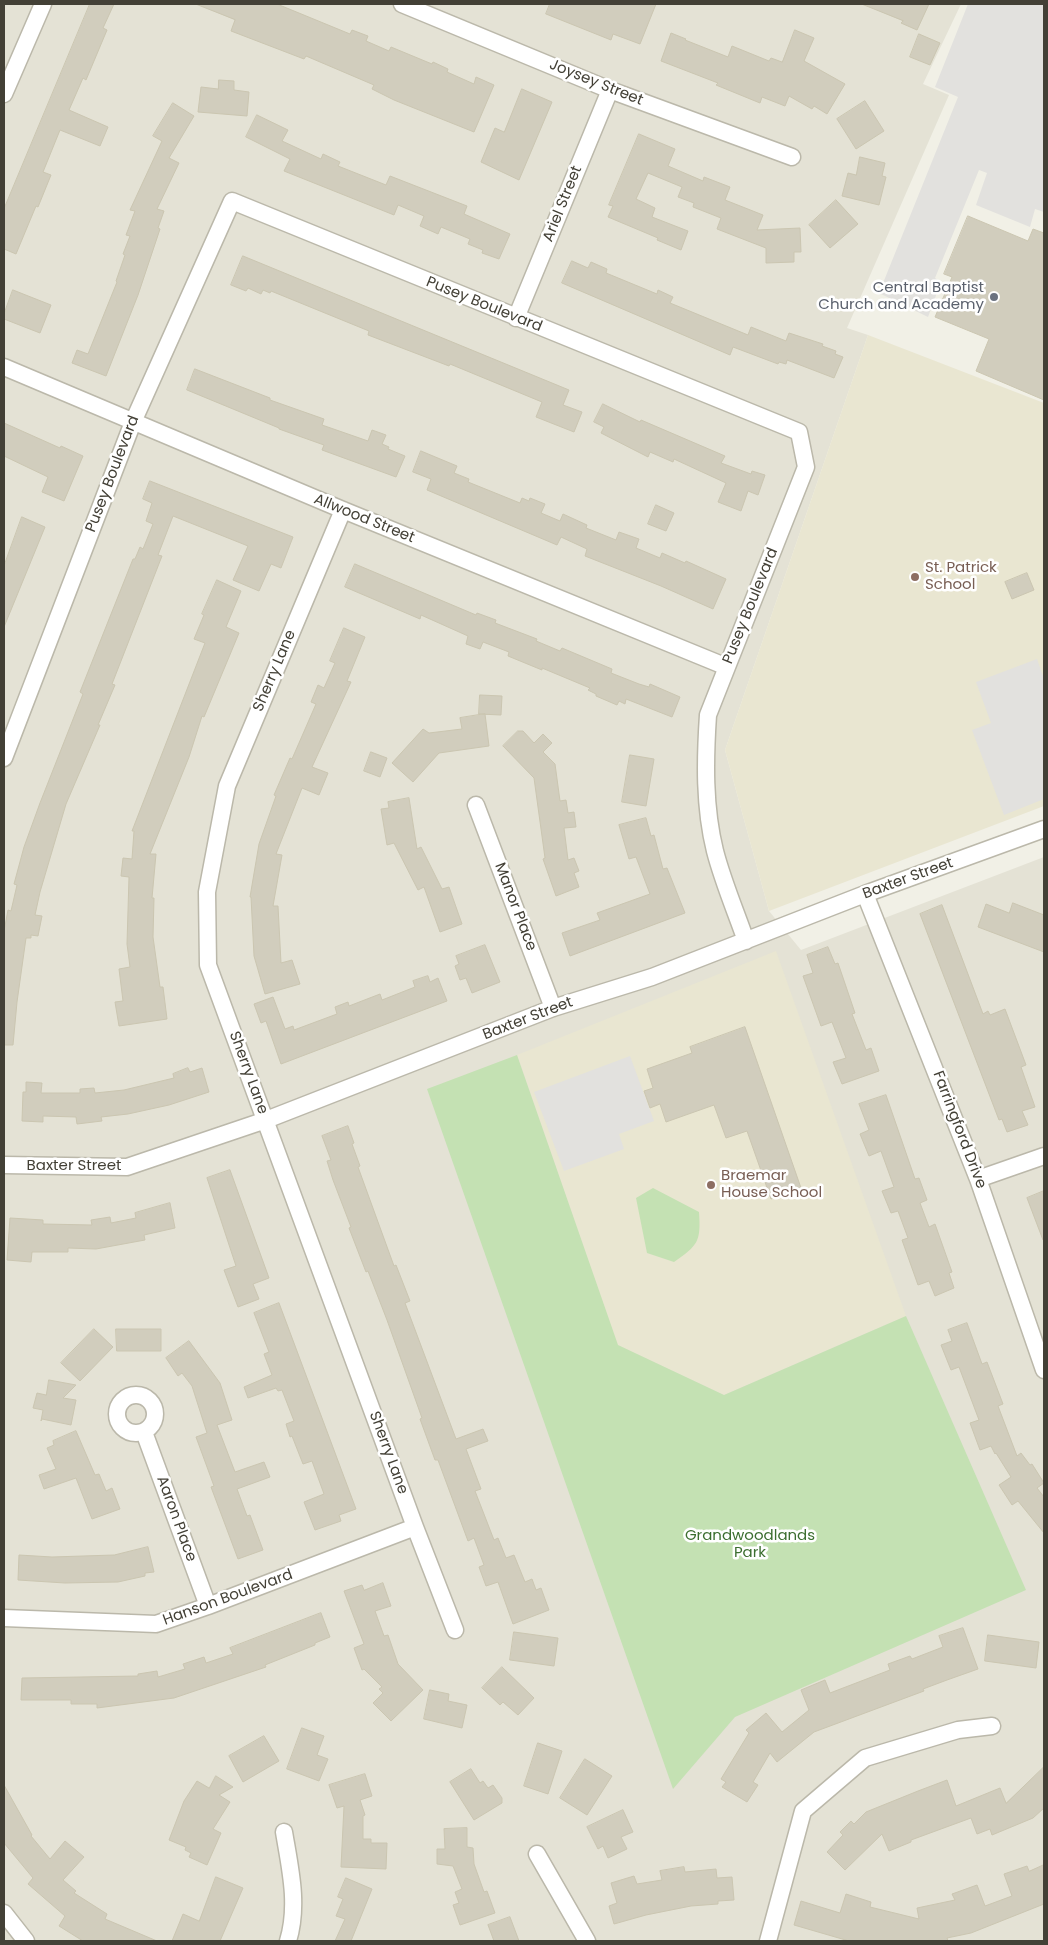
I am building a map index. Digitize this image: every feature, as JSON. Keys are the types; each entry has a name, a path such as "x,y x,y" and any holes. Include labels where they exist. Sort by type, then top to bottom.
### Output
{"street":[{"path":"4,94 43,4"},
{"name":"Joysey Street","path":"402,4 610,90 792,157"},
{"name":"Ariel Street","path":"516,318 610,90"},
{"name":"Pusey Boulevard","path":"4,758 133,422 232,201 799,432 806,467 708,715 705,759 707,802 715,851 746,941"},
{"name":"Allwood Street","path":"4,367 342,510 727,667"},
{"name":"Sherry Lane","path":"342,510 227,786 208,892 208,965 415,1527 455,1630"},
{"name":"Manor Place","path":"476,805 553,1008"},
{"name":"Baxter Street","path":"4,1166 127,1167 266,1120 553,1008 652,977 865,894 1044,829"},
{"name":"Farringford Drive","path":"865,894 978,1179 1044,1370"},
{"path":"978,1179 1044,1156"},
{"name":"Aaron Place","path":"144,1432 208,1606"},
{"name":"Hanson Boulevard","path":"4,1618 156,1624 415,1527"},
{"path":"768,1941 803,1811 865,1758 958,1730 992,1726"},
{"path":"284,1832 294,1908 293,1924 288,1941"},
{"path":"537,1854 587,1941"},
{"path":"4,1912 26,1941"}],"shaded area":[{"path":"4,4 961,4 923,84 949,95 847,328 868,335 725,750 769,911 801,950 1044,857 1044,1941 4,1941"},
{"path":"968,4 1044,4 1044,212 1035,209 1030,227 976,205 987,173 979,170 935,278 941,282 928,317 879,293 958,97 935,87"},
{"name":"St. Patrick School","path":"868,335 1044,403 1044,806 769,911 725,750"},
{"path":"1037,659 1044,679 1044,799 1004,815 972,730 991,723 976,682"},
{"name":"Braemar House School","path":"776,951 906,1316 724,1395 617,1345 517,1055"},
{"path":"630,1056 654,1121 619,1134 624,1149 564,1171 534,1092"}],"green space":[{"name":"Grandwoodlands Park","path":"517,1055 618,1345 724,1395 906,1316 1026,1590 735,1717 673,1789 427,1089"},
{"path":"653,1188 699,1212 699,1230 696,1242 693,1247 674,1262 647,1253 636,1198"}],"building":[{"path":"90,4 114,4 103,28 107,30 86,80 83,78 69,110 108,127 100,146 60,130 43,172 51,175 16,254 4,249 4,209"},
{"path":"196,4 277,4 350,34 352,30 368,36 366,41 389,51 391,47 432,64 433,62 448,69 447,72 474,84 476,77 494,85 474,132 394,100 372,89 374,85 306,56 304,59 231,31 235,20"},
{"path":"550,4 656,4 640,44 613,34 611,40 546,14"},
{"path":"862,4 929,4 917,30 901,23 903,21"},
{"path":"795,30 814,38 804,61 845,84 827,114 814,106 812,109 789,96 785,106 762,97 760,103 716,85 718,83 661,61 671,33 728,57 732,46 769,61 771,58 782,62"},
{"path":"919,34 940,43 930,65 910,57"},
{"path":"219,80 234,81 234,90 249,92 247,116 198,112 201,87 218,89"},
{"path":"522,89 552,102 519,180 481,162 495,128 504,132"},
{"path":"865,101 884,131 856,149 837,119"},
{"path":"173,103 194,116 169,158 179,163 157,209 164,211 158,228 160,229 138,295 106,376 72,363 77,350 88,354 117,282 125,255 123,254 130,236 126,235 135,211 130,210 162,141 153,136"},
{"path":"257,115 288,130 282,141 321,159 323,154 340,162 338,166 386,185 390,176 467,206 464,214 510,234 499,259 482,253 483,250 468,244 470,239 441,227 438,234 420,226 424,216 398,205 394,215 284,171 290,159 246,137"},
{"path":"639,134 675,149 668,166 703,181 704,177 730,187 725,200 763,215 757,230 800,228 801,252 794,252 794,262 766,263 766,248 717,229 721,218 693,207 694,203 678,197 682,187 648,173 636,199 655,208 652,217 688,231 681,250 608,217 613,206 609,205"},
{"path":"860,157 885,163 882,176 886,177 879,205 842,196 848,173 856,175"},
{"path":"836,200 858,224 830,248 809,225"},
{"name":"Central Baptist Church and Academy","path":"968,216 1028,241 1033,229 1044,233 1044,400 976,371 989,339 935,317 952,277 944,274"},
{"path":"243,256 569,390 563,405 582,412 574,432 536,417 542,402 450,364 449,366 368,335 369,331 271,291 270,293 263,290 261,294 248,288 246,291 231,285"},
{"path":"572,261 588,268 591,262 607,269 606,273 657,294 658,290 673,297 670,303 748,335 751,327 786,341 789,333 823,344 822,346 836,351 835,354 843,357 834,378 787,360 786,364 779,362 778,364 733,347 730,355 562,283"},
{"path":"13,290 51,305 40,333 4,319"},
{"path":"195,369 270,398 270,400 324,419 322,425 368,441 372,430 386,435 382,444 389,447 388,449 405,456 396,477 322,450 324,445 279,429 187,390"},
{"path":"603,404 640,422 641,420 725,456 721,463 751,474 752,471 765,475 758,495 748,491 741,511 718,502 726,483 674,459 673,462 650,452 648,457 601,433 604,427 594,422"},
{"path":"4,423 83,456 64,501 42,492 48,477 4,456"},
{"path":"421,451 457,466 454,473 469,479 468,482 520,503 522,498 529,501 530,498 545,504 541,513 560,521 563,514 587,525 586,528 616,540 619,532 639,539 636,548 660,558 662,553 685,563 686,561 726,579 713,609 585,556 587,549 561,537 557,545 427,490 431,479 413,472"},
{"path":"150,481 293,537 281,568 271,564 259,591 233,580 248,546 173,516 158,555 162,556 112,684 115,685 66,804 35,915 42,916 38,936 31,935 31,938 26,938 13,1045 4,1045 4,931 8,910 11,911 17,885 14,884 24,847 83,694 80,692 133,559 135,559 140,547 143,549 153,524 146,521 152,503 143,499"},
{"path":"656,505 674,513 666,531 648,524"},
{"path":"22,517 45,527 4,627 4,566"},
{"path":"355,564 476,615 477,613 496,620 495,623 537,639 536,641 560,651 562,648 612,669 611,673 649,687 650,684 680,697 672,717 626,699 625,704 619,701 617,705 596,696 596,694 588,690 590,688 508,656 509,652 483,642 480,649 466,644 468,636 421,615 420,619 345,587"},
{"path":"1027,573 1034,590 1012,599 1005,582"},
{"path":"217,580 241,591 226,627 239,633 204,717 202,716 189,757 150,854 156,854 152,898 154,898 153,937 160,987 163,987 167,1019 119,1026 115,1002 123,1001 119,969 130,967 127,944 129,877 121,876 123,858 132,859 134,831 132,831 205,643 194,639 204,615 202,614"},
{"path":"344,628 365,637 347,681 351,682 312,767 328,773 319,795 302,788 276,854 282,855 273,906 278,906 281,963 292,960 300,984 265,994 254,956 250,897 259,844 276,796 274,795 316,704 311,702 318,685 324,688 335,663 330,661"},
{"path":"480,695 502,696 501,715 479,714"},
{"path":"485,714 489,746 439,753 413,782 392,763 423,729 429,733 462,729 460,718"},
{"path":"518,731 523,731 534,743 543,734 552,743 543,752 555,764 560,801 566,800 568,813 574,812 576,827 564,828 568,860 574,858 579,871 574,873 579,887 556,896 543,859 545,858 534,778 503,746"},
{"path":"371,752 387,758 380,777 364,771"},
{"path":"630,755 654,759 646,806 622,802"},
{"path":"409,798 417,849 421,847 442,889 449,887 462,924 440,932 424,887 418,890 394,843 387,845 381,809 389,808 388,802"},
{"path":"646,818 651,836 654,835 663,869 667,868 685,913 570,956 562,933 600,920 597,913 650,894 636,857 629,859 619,825"},
{"path":"1013,903 1044,915 1044,952 978,927 986,904 1009,913"},
{"path":"942,905 983,1014 988,1011 990,1015 1005,1009 1026,1065 1021,1067 1035,1107 1022,1111 1028,1125 1007,1132 1002,1119 999,1120 920,914"},
{"path":"485,945 500,982 472,993 466,978 460,980 455,966 459,964 456,956"},
{"path":"828,947 835,964 838,963 855,1013 852,1014 866,1050 871,1048 879,1071 842,1084 833,1062 846,1058 832,1022 821,1026 803,976 813,973 807,955"},
{"path":"428,976 430,982 438,978 447,1001 281,1064 266,1021 261,1023 254,1004 273,997 285,1029 293,1026 294,1030 337,1014 335,1007 348,1002 349,1006 380,994 382,1000 415,987 413,981"},
{"path":"745,1027 801,1188 771,1199 747,1131 726,1138 714,1105 666,1122 660,1104 650,1108 644,1091 653,1088 647,1069 692,1053 690,1047"},
{"path":"188,1068 190,1072 202,1068 209,1092 169,1105 128,1114 101,1117 102,1121 77,1124 76,1117 43,1116 43,1122 22,1121 23,1092 26,1092 26,1082 42,1083 41,1093 80,1093 80,1089 94,1088 95,1093 124,1090 174,1078 173,1074"},
{"path":"886,1095 915,1179 919,1178 927,1200 920,1203 929,1227 935,1224 952,1272 949,1273 954,1288 935,1296 929,1281 918,1285 902,1240 908,1238 898,1211 891,1213 882,1191 894,1187 881,1151 869,1156 860,1134 869,1130 859,1104"},
{"path":"348,1126 360,1166 358,1167 394,1266 396,1265 410,1301 405,1303 456,1439 483,1429 488,1441 466,1449 481,1489 475,1491 494,1540 498,1538 506,1558 514,1555 525,1582 532,1579 536,1590 541,1588 549,1610 513,1624 498,1582 486,1586 479,1567 484,1565 474,1538 468,1541 438,1460 435,1460 387,1320 349,1228 351,1227 333,1180 327,1161 331,1160 322,1136"},
{"path":"230,1170 269,1278 253,1284 259,1299 238,1307 224,1270 236,1266 207,1178"},
{"path":"1044,1191 1044,1239 1043,1240 1027,1198"},
{"path":"170,1203 175,1228 144,1235 145,1240 96,1249 68,1248 68,1252 32,1252 31,1262 7,1260 10,1218 43,1220 43,1224 92,1225 91,1220 110,1217 111,1223 136,1218 135,1213"},
{"path":"279,1303 356,1509 339,1515 341,1521 315,1530 304,1502 324,1494 312,1461 303,1464 292,1436 290,1437 286,1424 294,1421 282,1390 278,1391 276,1388 248,1398 244,1387 272,1375 264,1354 269,1352 254,1313"},
{"path":"967,1323 982,1364 987,1362 1003,1404 998,1406 1017,1456 1021,1453 1030,1465 1032,1464 1044,1483 1037,1488 1044,1497 1044,1533 1018,1501 1012,1505 999,1485 1011,1477 991,1446 980,1450 970,1423 979,1420 959,1367 951,1370 941,1345 952,1341 948,1330"},
{"path":"94,1329 113,1347 80,1381 61,1363"},
{"path":"116,1329 161,1329 161,1351 117,1351"},
{"path":"189,1341 220,1383 232,1420 217,1425 235,1472 264,1462 270,1477 237,1489 247,1516 250,1515 263,1550 238,1559 211,1487 214,1486 196,1437 207,1433 192,1386 182,1373 178,1376 166,1358"},
{"path":"49,1380 76,1385 63,1398 76,1400 71,1425 42,1419 41,1421 43,1410 33,1408 37,1393 46,1395"},
{"path":"76,1431 95,1475 99,1474 106,1491 112,1488 120,1509 92,1519 76,1478 44,1489 39,1475 56,1469 47,1448 54,1445 53,1441"},
{"path":"148,1547 154,1572 145,1573 145,1576 118,1582 65,1583 18,1580 19,1555 52,1557 114,1555"},
{"path":"383,1583 391,1606 375,1611 384,1636 388,1635 398,1664 423,1690 391,1721 373,1703 383,1693 379,1689 382,1687 364,1669 362,1670 354,1648 364,1644 344,1591 362,1585 364,1590"},
{"path":"321,1613 330,1637 265,1665 266,1667 174,1698 97,1708 97,1704 71,1704 71,1700 21,1700 22,1678 138,1676 138,1674 157,1671 158,1677 185,1669 183,1664 204,1657 206,1663 233,1654 230,1648"},
{"path":"963,1628 978,1669 814,1732 777,1762 770,1753 753,1782 758,1785 747,1802 722,1787 726,1782 721,1779 749,1733 746,1730 766,1713 782,1732 809,1710 801,1690 825,1680 830,1693 890,1670 888,1664 910,1656 912,1659 943,1647 939,1636"},
{"path":"514,1632 558,1638 554,1666 510,1660"},
{"path":"988,1635 1039,1642 1036,1668 985,1661"},
{"path":"502,1667 534,1698 518,1715 503,1702 500,1705 482,1688"},
{"path":"430,1690 449,1694 448,1701 467,1705 462,1728 424,1719"},
{"path":"302,1728 324,1736 317,1755 328,1759 319,1781 287,1769"},
{"path":"264,1736 279,1761 243,1782 229,1756"},
{"path":"538,1743 562,1751 548,1794 524,1786"},
{"path":"585,1759 612,1776 587,1815 560,1798"},
{"path":"1044,1767 1044,1808 1033,1818 992,1835 990,1829 977,1834 971,1818 911,1840 911,1842 889,1851 882,1834 845,1870 827,1852 843,1835 840,1832 851,1821 854,1824 866,1812 918,1791 947,1780 956,1806 1000,1788 1006,1803"},
{"path":"471,1769 480,1783 483,1781 488,1788 493,1785 502,1798 502,1803 474,1820 450,1782"},
{"path":"365,1774 372,1796 360,1800 365,1815 363,1816 363,1839 371,1839 371,1843 387,1843 386,1869 341,1867 344,1806 337,1808 329,1785"},
{"path":"216,1776 233,1787 219,1795 230,1802 213,1829 221,1833 207,1865 189,1857 191,1853 185,1850 186,1847 169,1840 184,1801 197,1781 209,1788"},
{"path":"4,1785 31,1836 50,1859 65,1841 84,1857 63,1880 76,1891 74,1893 107,1914 105,1919 157,1941 83,1941 59,1926 65,1916 28,1884 33,1878 4,1843"},
{"path":"623,1810 633,1832 621,1837 627,1849 608,1858 603,1846 598,1849 587,1827"},
{"path":"467,1828 467,1847 473,1848 474,1864 484,1892 487,1891 495,1913 460,1925 453,1905 459,1903 455,1892 462,1889 453,1866 437,1864 437,1849 445,1849 444,1829"},
{"path":"1044,1865 1044,1904 971,1933 947,1938 948,1941 849,1941 794,1925 801,1901 840,1913 846,1894 871,1902 870,1907 919,1919 917,1908 955,1900 952,1894 977,1885 985,1906 1012,1896 1004,1874 1027,1866 1029,1871"},
{"path":"684,1867 685,1872 716,1869 717,1878 732,1877 734,1900 718,1901 718,1904 691,1906 646,1915 614,1924 609,1906 617,1903 611,1883 634,1876 637,1884 662,1880 660,1871"},
{"path":"216,1877 243,1888 220,1941 172,1941 183,1914 199,1921"},
{"path":"346,1878 372,1889 351,1941 335,1941 345,1919 336,1916 343,1899 338,1897"},
{"path":"510,1917 519,1941 494,1941 488,1925"}],"place":[{"name":"Central Baptist Church and Academy","path":"994,297"},
{"name":"St. Patrick School","path":"915,577"},
{"name":"Braemar House School","path":"711,1185"}]}
